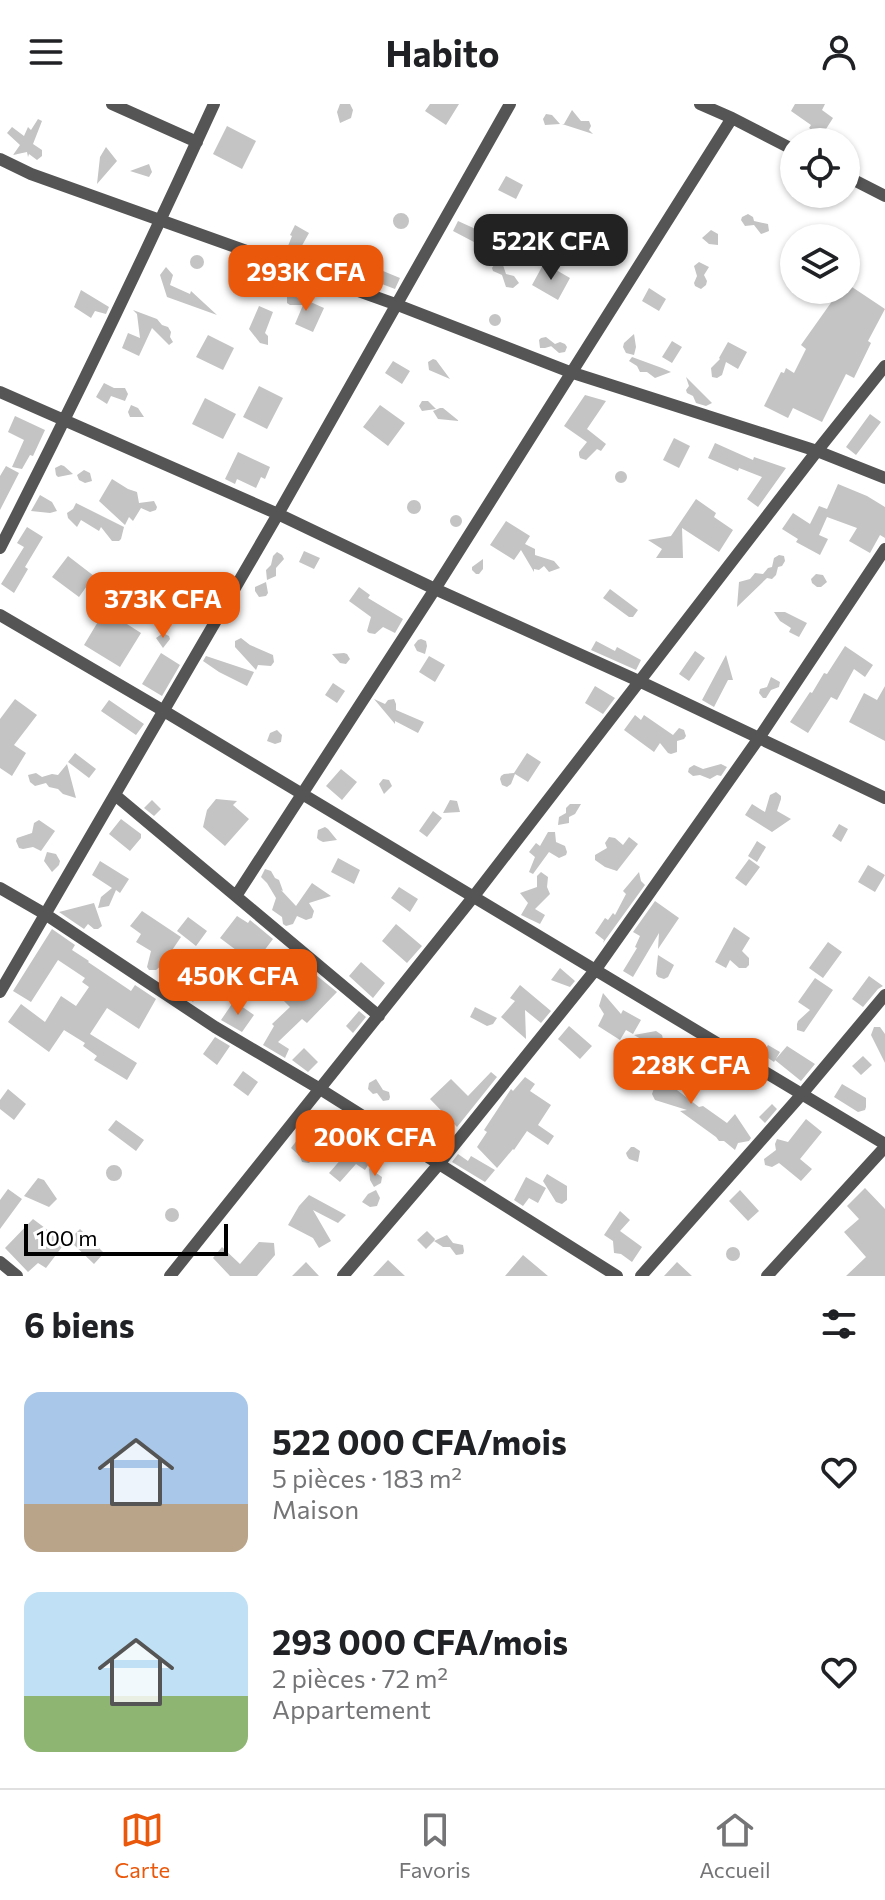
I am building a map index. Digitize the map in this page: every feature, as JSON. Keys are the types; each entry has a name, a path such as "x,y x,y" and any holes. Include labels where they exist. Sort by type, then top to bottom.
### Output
{"street":[{"path":"112,104 197,142"},
{"path":"0,548 162,219 214,104"},
{"path":"0,992 278,514 510,104"},
{"path":"700,104 780,143"},
{"path":"236,896 435,589 732,118"},
{"path":"0,159 31,174 395,304 570,372 817,451 885,478"},
{"path":"860,183 885,196"},
{"path":"170,1276 474,896 885,366"},
{"path":"0,392 278,514 885,798"},
{"path":"343,1276 439,1164 596,969 759,738 885,549"},
{"path":"0,615 596,969 885,1146 767,1276"},
{"path":"115,795 379,1016"},
{"path":"0,888 45,914 215,1027 320,1089 617,1276"},
{"path":"641,1276 885,995"},
{"path":"0,1262 17,1276"}],"building":[{"path":"340,104 350,104 353,110 351,118 340,123 337,112"},
{"path":"430,104 459,104 446,125 425,111"},
{"path":"795,104 825,104 822,110 833,118 827,128 809,128 811,125 791,111"},
{"path":"572,110 581,121 589,121 589,130 593,134 562,124"},
{"path":"546,114 552,115 560,124 545,125 543,119"},
{"path":"38,119 42,121 33,144 42,150 42,156 37,160 29,154 28,157 27,152 13,155 20,145 7,133 12,127 24,136 28,127 31,130"},
{"path":"227,126 256,141 242,169 213,154"},
{"path":"106,147 117,161 97,184 100,157"},
{"path":"149,164 152,172 149,177 130,171"},
{"path":"506,176 523,185 516,199 498,190"},
{"path":"401,213 409,221 401,229 393,221"},
{"path":"748,214 754,221 768,224 769,231 761,234 754,225 745,226 741,220"},
{"path":"458,221 480,231 474,242 453,231"},
{"path":"546,221 552,227 546,233 540,227"},
{"path":"295,225 309,233 299,251 294,253 288,246"},
{"path":"711,230 718,234 718,245 709,244 702,238"},
{"path":"197,255 204,262 197,269 190,262"},
{"path":"496,262 502,262 506,274 514,276 519,283 513,288 506,287 502,275 493,271"},
{"path":"699,262 709,267 704,275 706,285 701,289 694,283 697,276 694,266"},
{"path":"544,263 570,278 558,300 532,285"},
{"path":"366,264 400,278 395,289 361,276"},
{"path":"166,267 173,275 170,285 190,294 191,291 217,315 167,297 160,275"},
{"path":"649,288 666,299 659,311 642,301"},
{"path":"81,290 109,307 106,314 95,311 91,318 74,307"},
{"path":"860,292 885,309 854,378 846,374 822,422 793,408 788,418 764,406 781,372 784,373 786,368 794,373 806,349 801,345 830,304 860,304"},
{"path":"290,294 304,303 306,300 324,308 313,332 295,324 303,305 287,303"},
{"path":"259,306 273,312 265,333 268,345 260,343 249,329"},
{"path":"133,310 168,327 173,342 169,345 152,328 139,356 122,348 128,333 140,338 137,314"},
{"path":"490,315 500,315 500,325 490,325"},
{"path":"634,334 634,355 626,353 623,347"},
{"path":"208,335 234,348 223,370 196,357"},
{"path":"546,337 555,344 565,344 565,352 559,353 551,346 540,348 539,340"},
{"path":"672,341 682,347 672,363 662,357"},
{"path":"728,342 747,352 738,369 726,362 722,375 712,377 711,368 720,359"},
{"path":"632,357 671,372 655,378 647,372 640,372 629,361"},
{"path":"433,359 450,379 429,370 428,362"},
{"path":"393,361 410,371 402,384 385,373"},
{"path":"686,377 712,403 706,406 696,403 693,396 687,393 689,386"},
{"path":"104,383 114,388 125,388 128,394 125,401 111,396 107,404 96,397"},
{"path":"259,386 283,398 267,429 243,417"},
{"path":"585,395 606,401 587,429 606,444 586,460 580,458 579,452 587,442 564,426"},
{"path":"205,398 236,414 223,439 192,424"},
{"path":"422,401 428,401 436,409 422,411 419,406"},
{"path":"131,405 138,408 144,417 130,417 128,412"},
{"path":"380,405 405,423 388,446 363,427"},
{"path":"440,408 459,421 438,419 433,411"},
{"path":"870,414 881,422 856,455 846,447"},
{"path":"15,416 45,430 33,456 30,455 22,469 12,467 24,440 8,432"},
{"path":"674,438 690,446 679,468 663,460"},
{"path":"715,443 753,460 754,457 786,468 758,507 747,499 762,477 708,458"},
{"path":"238,452 270,467 265,479 261,477 256,488 237,479 235,484 225,479"},
{"path":"61,465 73,474 58,477 55,468"},
{"path":"6,466 19,473 0,510 0,476"},
{"path":"84,470 90,473 92,481 85,483 79,480 77,475"},
{"path":"616,472 626,472 626,482 616,482"},
{"path":"112,479 137,492 139,503 154,501 156,510 150,512 141,508 133,521 129,517 125,525 99,501"},
{"path":"838,484 885,507 885,538 880,535 870,553 849,541 857,528 827,517 819,535 828,539 820,555 796,542 798,539 782,529 793,513 810,524 819,506 827,509"},
{"path":"40,495 52,502 57,511 31,511"},
{"path":"696,499 733,530 719,552 682,528 683,558 656,558 662,549 648,540 671,536"},
{"path":"414,500 421,507 414,514 407,507"},
{"path":"76,503 124,527 121,539 112,541 101,527 99,531 81,520 77,527 67,513"},
{"path":"451,516 461,516 461,526 451,526"},
{"path":"506,521 530,536 525,544 535,549 535,555 554,561 560,568 549,572 544,566 534,569 534,572 521,550 514,560 490,545"},
{"path":"27,527 43,537 14,593 1,584 24,547 17,543"},
{"path":"304,551 320,558 314,569 299,562"},
{"path":"277,552 284,559 276,568 276,576 267,580 266,570"},
{"path":"779,555 784,556 785,561 778,567 776,575 772,579 767,578 737,607 739,582 750,579 755,573 763,574"},
{"path":"68,556 94,576 79,597 52,577"},
{"path":"483,559 483,569 476,574 472,567"},
{"path":"816,574 823,575 827,582 821,587 812,583 811,579"},
{"path":"266,582 268,593 259,597 255,587"},
{"path":"359,587 370,595 368,598 403,619 395,633 383,627 375,634 367,631 371,617 349,601"},
{"path":"610,589 638,610 633,617 603,598"},
{"path":"105,610 141,633 120,667 84,645"},
{"path":"774,612 785,612 807,623 799,637 789,632 791,628 780,621"},
{"path":"163,633 170,639 163,648 156,638"},
{"path":"241,638 273,655 271,666 258,665 256,670 235,647 235,641"},
{"path":"421,639 426,641 425,654 417,651 414,645"},
{"path":"596,641 615,651 617,647 641,660 636,670 591,650"},
{"path":"845,646 873,665 865,677 854,669 837,700 831,697 808,733 790,722"},
{"path":"695,651 705,658 689,681 679,674"},
{"path":"161,653 180,665 162,696 142,684"},
{"path":"344,653 350,659 346,664 340,663 332,654"},
{"path":"726,655 733,680 728,680 714,707 702,700"},
{"path":"206,656 254,672 247,686 203,661"},
{"path":"429,656 445,665 435,682 419,672"},
{"path":"771,677 780,682 779,687 763,698 760,689 767,687"},
{"path":"333,683 345,691 337,703 325,695"},
{"path":"595,686 615,698 603,714 585,703"},
{"path":"885,686 885,741 849,722 864,693 877,700"},
{"path":"15,699 37,715 14,745 26,753 12,776 0,768 0,719"},
{"path":"374,699 385,704 394,699 396,710 424,722 418,733 395,721 395,724"},
{"path":"109,700 144,724 136,735 101,711"},
{"path":"635,715 641,720 644,715 673,735 679,728 684,730 686,736 677,741 677,752 668,753 660,743 654,752 624,730"},
{"path":"277,730 282,735 281,742 275,744 267,741 270,733"},
{"path":"75,753 96,769 89,778 68,762"},
{"path":"527,753 541,762 528,782 515,774 511,784 507,787 502,785 501,776 514,773"},
{"path":"67,764 76,798 46,783 35,786 30,782 28,775 58,775"},
{"path":"721,764 727,767 721,776 710,779 688,772 694,765 703,769"},
{"path":"341,769 357,782 342,800 326,786"},
{"path":"383,779 389,780 392,786 384,794 379,784"},
{"path":"776,792 781,796 777,811 791,819 772,832 745,815 752,804 765,812 770,795"},
{"path":"216,799 237,801 233,805 249,819 225,846 203,827 207,810"},
{"path":"152,800 161,809 154,816 144,808"},
{"path":"450,800 457,801 460,812 443,813"},
{"path":"570,804 581,804 569,817 569,823 558,825 559,817 566,813"},
{"path":"433,811 442,818 427,837 419,831"},
{"path":"121,819 141,834 130,851 109,834"},
{"path":"39,820 55,831 41,851 33,847 19,848 17,838 32,833 34,823"},
{"path":"839,824 848,829 841,842 832,836"},
{"path":"325,827 337,840 323,842 317,838 318,830"},
{"path":"548,832 555,832 556,842 565,846 566,855 559,858 549,852 533,874 529,872 535,857 529,852 536,843 540,846"},
{"path":"609,837 623,845 629,837 638,844 617,871 595,860 595,855 607,848 605,843"},
{"path":"757,841 766,847 757,862 748,856"},
{"path":"47,852 56,854 60,861 52,872 44,861"},
{"path":"338,858 360,870 354,884 331,872"},
{"path":"749,859 760,867 746,886 735,878"},
{"path":"100,861 129,879 120,893 116,890 109,906 98,908 101,897 112,888 92,875"},
{"path":"868,865 885,875 875,892 858,882"},
{"path":"265,869 279,880 281,890 296,906 312,883 331,896 309,903 314,911 312,918 306,920 297,916 293,924 286,926 282,917 272,910 276,898 261,877"},
{"path":"541,872 548,877 550,894 535,909 545,915 540,924 521,915 528,903 520,893 537,887 537,876"},
{"path":"639,872 645,885 603,943 604,940 595,933 605,918 608,920 613,913 615,915 626,894 623,891"},
{"path":"399,887 418,899 410,912 391,898"},
{"path":"655,901 679,918 658,949 659,933 633,977 623,971 637,948 640,936 633,932"},
{"path":"94,903 102,926 98,929 88,924 84,929 59,912"},
{"path":"142,911 181,937 156,970 147,967 151,951 136,942 141,934 130,926"},
{"path":"237,916 248,923 250,920 273,939 248,972 243,966 221,995 209,985 236,950 220,938"},
{"path":"188,917 207,931 196,946 177,931"},
{"path":"396,924 422,946 407,963 382,941"},
{"path":"734,927 750,938 742,951 749,958 746,968 739,968 730,960 726,968 715,962"},
{"path":"52,929 75,945 72,950 131,991 135,985 156,999 139,1029 107,1008 90,1034 137,1063 127,1080 94,1060 97,1056 83,1046 85,1043 64,1030 49,1052 8,1022 21,1004 45,1022 61,996 76,1006 89,987 82,982 85,978 58,960 31,1002 13,991"},
{"path":"828,942 842,952 823,978 809,968"},
{"path":"658,955 674,965 664,979 656,974"},
{"path":"361,962 385,983 373,998 349,976"},
{"path":"560,968 575,981 570,987 551,980"},
{"path":"199,971 210,979 193,1002 182,994"},
{"path":"311,971 337,992 307,1023 302,1019 278,1042 289,1049 285,1058 263,1045 274,1026 272,1024 290,1007 283,1000"},
{"path":"275,976 281,981 284,997 269,990 260,978"},
{"path":"869,976 883,986 863,1007 852,999"},
{"path":"815,978 833,990 804,1032 797,1030 797,1024 810,1010 798,1002"},
{"path":"520,985 551,1011 541,1023 525,1010 526,1039 501,1017 515,1001 510,998"},
{"path":"603,993 621,1014 623,1010 641,1020 633,1034 626,1030 620,1040 598,1026 604,1014 599,1006"},
{"path":"234,1001 254,1015 242,1032 221,1020"},
{"path":"475,1007 497,1018 493,1024 487,1026 470,1017"},
{"path":"359,1011 366,1017 353,1033 346,1026"},
{"path":"569,1026 592,1046 580,1059 558,1039"},
{"path":"874,1027 880,1027 885,1034 885,1063 871,1035"},
{"path":"656,1031 662,1035 664,1043 653,1046 634,1035"},
{"path":"215,1037 230,1046 217,1065 203,1054"},
{"path":"677,1040 683,1046 677,1054 667,1043"},
{"path":"768,1045 780,1052 774,1062 762,1054"},
{"path":"787,1046 815,1064 801,1081 775,1060"},
{"path":"644,1047 663,1081 727,1123 735,1114 751,1138 749,1141 738,1143 735,1150 680,1111 687,1110 655,1100 652,1094 655,1085 639,1080 636,1074 639,1064 635,1062"},
{"path":"304,1048 318,1062 308,1072 292,1060"},
{"path":"863,1056 872,1065 861,1075 852,1066"},
{"path":"243,1071 258,1082 248,1096 233,1085"},
{"path":"491,1072 497,1077 457,1127 430,1099 451,1079 468,1096"},
{"path":"525,1077 535,1084 530,1091 551,1105 538,1125 554,1136 548,1145 527,1131 497,1168 477,1147 487,1132 484,1130 511,1089 513,1091"},
{"path":"376,1079 383,1090 389,1092 389,1100 383,1101 377,1093 373,1094 368,1089 369,1083"},
{"path":"842,1084 866,1098 865,1110 858,1112 834,1097"},
{"path":"8,1089 26,1104 14,1120 0,1109 0,1100"},
{"path":"772,1104 777,1109 765,1123 759,1117"},
{"path":"337,1115 359,1129 331,1148 320,1142"},
{"path":"806,1119 822,1132 800,1159 812,1169 801,1181 779,1163 772,1167 765,1165 764,1159 776,1150 777,1139 788,1142"},
{"path":"116,1120 144,1140 136,1151 108,1130"},
{"path":"428,1131 446,1141 437,1152 422,1142"},
{"path":"365,1132 382,1143 365,1170 356,1164 340,1182 329,1173"},
{"path":"301,1135 311,1144 313,1159 309,1163 302,1162 291,1148"},
{"path":"631,1147 640,1151 638,1162 627,1156"},
{"path":"458,1154 468,1161 471,1156 495,1170 485,1182 452,1162"},
{"path":"114,1165 122,1173 114,1181 106,1173"},
{"path":"369,1168 382,1177 381,1183 374,1187 370,1180"},
{"path":"547,1174 567,1186 567,1200 562,1204 556,1202 543,1181"},
{"path":"526,1177 546,1188 538,1203 529,1198 523,1206 514,1200"},
{"path":"38,1178 44,1180 57,1199 49,1207 24,1196"},
{"path":"865,1188 885,1209 885,1276 846,1276 866,1257 844,1232 859,1219 847,1206"},
{"path":"8,1189 22,1199 0,1229 0,1200"},
{"path":"376,1190 380,1198 377,1206 370,1207 362,1202 368,1194"},
{"path":"740,1190 759,1211 748,1221 729,1201"},
{"path":"309,1195 346,1215 338,1223 313,1210 331,1241 319,1248 313,1238 288,1225"},
{"path":"172,1208 179,1215 172,1222 165,1215"},
{"path":"620,1211 630,1220 620,1231 642,1247 632,1262 614,1253 613,1241 604,1235"},
{"path":"33,1219 65,1243 46,1268 38,1263 28,1272 5,1248"},
{"path":"80,1229 104,1253 94,1264 69,1240"},
{"path":"427,1231 435,1239 426,1249 417,1240"},
{"path":"447,1235 453,1243 463,1245 463,1254 456,1255 450,1247 443,1247 434,1241"},
{"path":"259,1242 274,1243 275,1255 257,1276 230,1276 213,1258 222,1247 240,1264"},
{"path":"733,1247 740,1254 733,1261 726,1254"},
{"path":"523,1255 548,1276 505,1276"},
{"path":"388,1260 405,1276 373,1276"},
{"path":"306,1262 319,1276 292,1276"},
{"path":"677,1262 692,1276 664,1276"}]}
